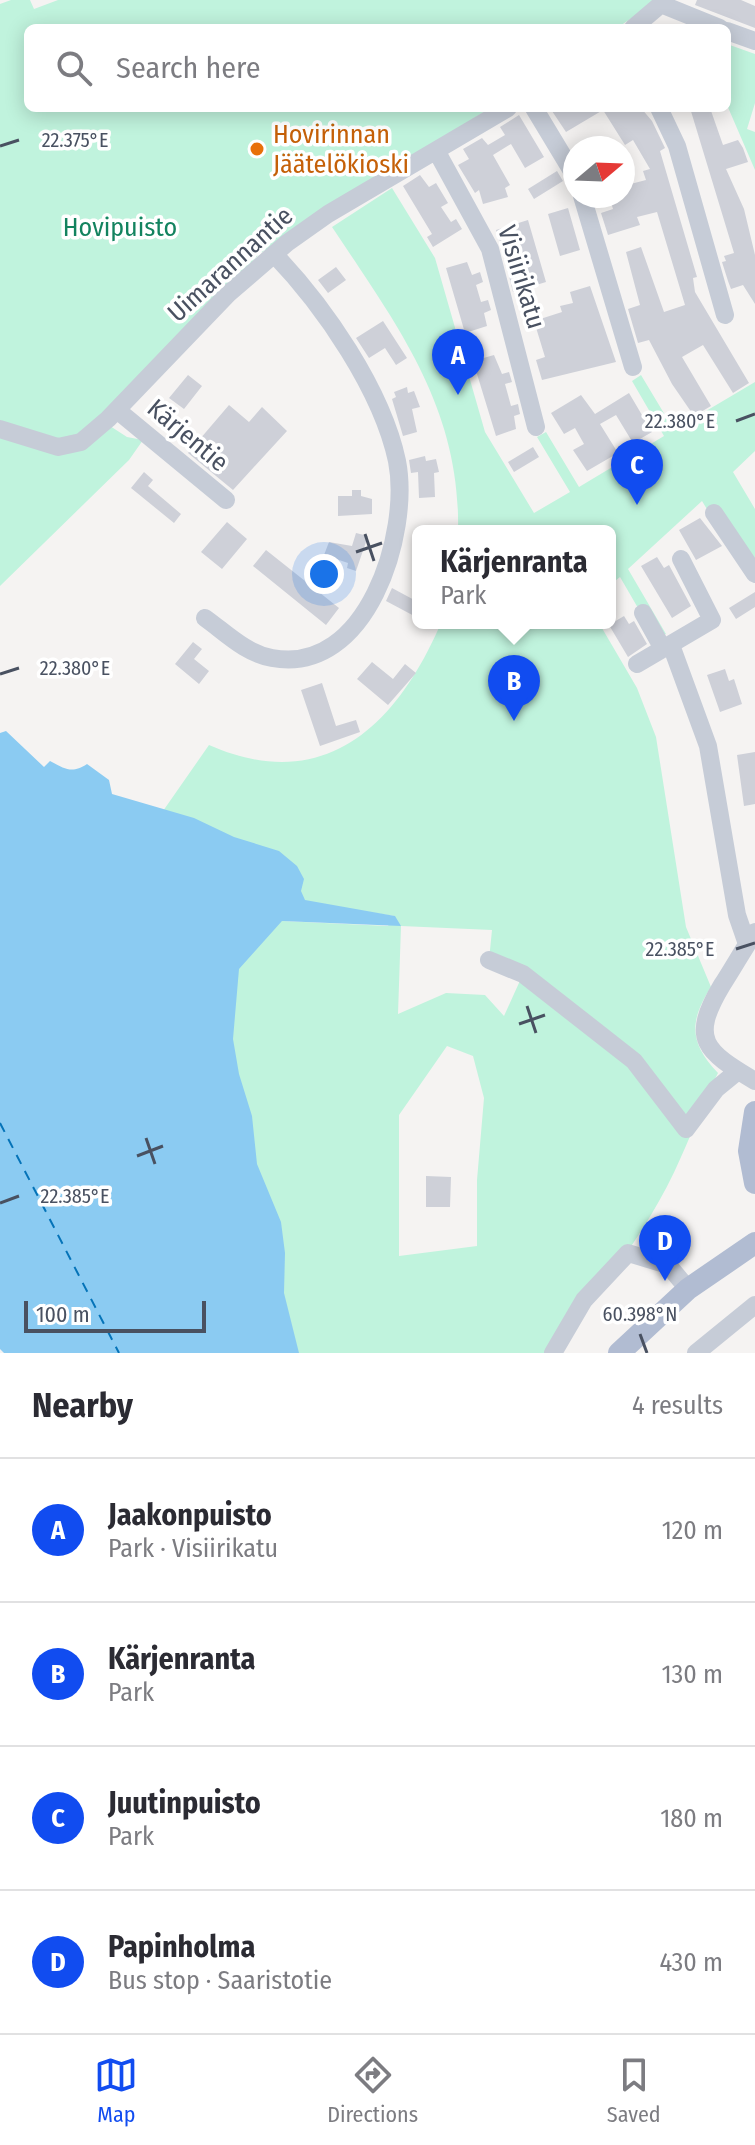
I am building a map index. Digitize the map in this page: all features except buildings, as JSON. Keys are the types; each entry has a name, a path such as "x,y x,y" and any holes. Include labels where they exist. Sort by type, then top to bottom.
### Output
{"main road":[{"path":"755,1112 749,1151 755,1183"},
{"path":"619,1353 688,1289 755,1243"}],"street":[{"path":"638,24 665,2 712,24"},
{"path":"731,32 755,41"},
{"name":"Uimarannantie","path":"0,429 50,445 72,445 90,436 228,294 274,254 328,214 502,112"},
{"path":"536,112 563,156"},
{"path":"661,112 677,146 725,315"},
{"name":"Visiirikatu","path":"437,152 490,249 536,427"},
{"path":"586,208 633,367"},
{"path":"205,618 257,654 286,659 312,655 345,637 363,615 383,576 395,538 399,503 397,461 377,408 322,308 274,254"},
{"name":"Kärjentie","path":"117,410 226,500"},
{"path":"714,513 755,574"},
{"path":"637,664 712,620 681,559"},
{"path":"643,613 667,647 703,724 711,755 737,915 751,938 708,1008 702,1025 705,1039 715,1053 755,1081"},
{"path":"489,960 523,974 634,1061 686,1129 716,1089 738,1071"},
{"path":"553,1353 584,1300 628,1253 668,1265 688,1289"},
{"path":"696,1353 755,1305"}],"green space":[{"name":"Hovipuisto","path":"11,0 30,0 34,9 58,0 658,0 623,24 24,24 24,112 484,112 259,254 110,426 127,437 143,440 129,460 0,586 0,4"},
{"path":"731,45 755,54 755,103 747,129 755,132 755,170 730,112"},
{"path":"392,188 435,258 485,432 534,513 570,492 537,437 546,432 579,487 664,436 632,381 641,375 674,430 755,382 755,451 733,472 755,509 755,570 747,575 702,501 628,569 666,634 656,639 620,577 616,580 616,525 458,525 456,487 449,445 437,407 401,334 332,227"},
{"path":"438,629 603,629 637,688 656,737 686,927 711,987 699,1010 695,1031 701,1051 718,1073 654,1209 623,1259 553,1353 245,1353 107,945 282,921 388,926 394,916 318,904 250,902 154,809 163,811 209,745 250,759 288,762 322,756 352,741 379,720 402,692","holes":["401,926 492,930 489,960 523,974 504,1016 485,995 446,993 398,1014","447,1046 473,1056 484,1098 477,1180 477,1246 399,1256 399,1115"]}],"water":[{"path":"6,731 44,767 50,761 68,769 87,764 109,780 112,794 194,818 234,837 279,851 297,866 304,879 301,891 305,900 395,916 401,926 282,921 239,969 233,1039 239,1074 252,1116 257,1164 281,1222 285,1253 284,1293 299,1353 4,1353 0,1349 0,733"}],"ferry route":[{"path":"0,1123 119,1353"}],"place":[{"name":"Hovirinnan Jäätelökioski","path":"257,149"},
{"name":"Jaakonpuisto","path":"458,395"},
{"name":"Juutinpuisto","path":"637,505"},
{"name":"Kärjenranta","path":"514,721"},
{"name":"Papinholma","path":"665,1281"}]}
